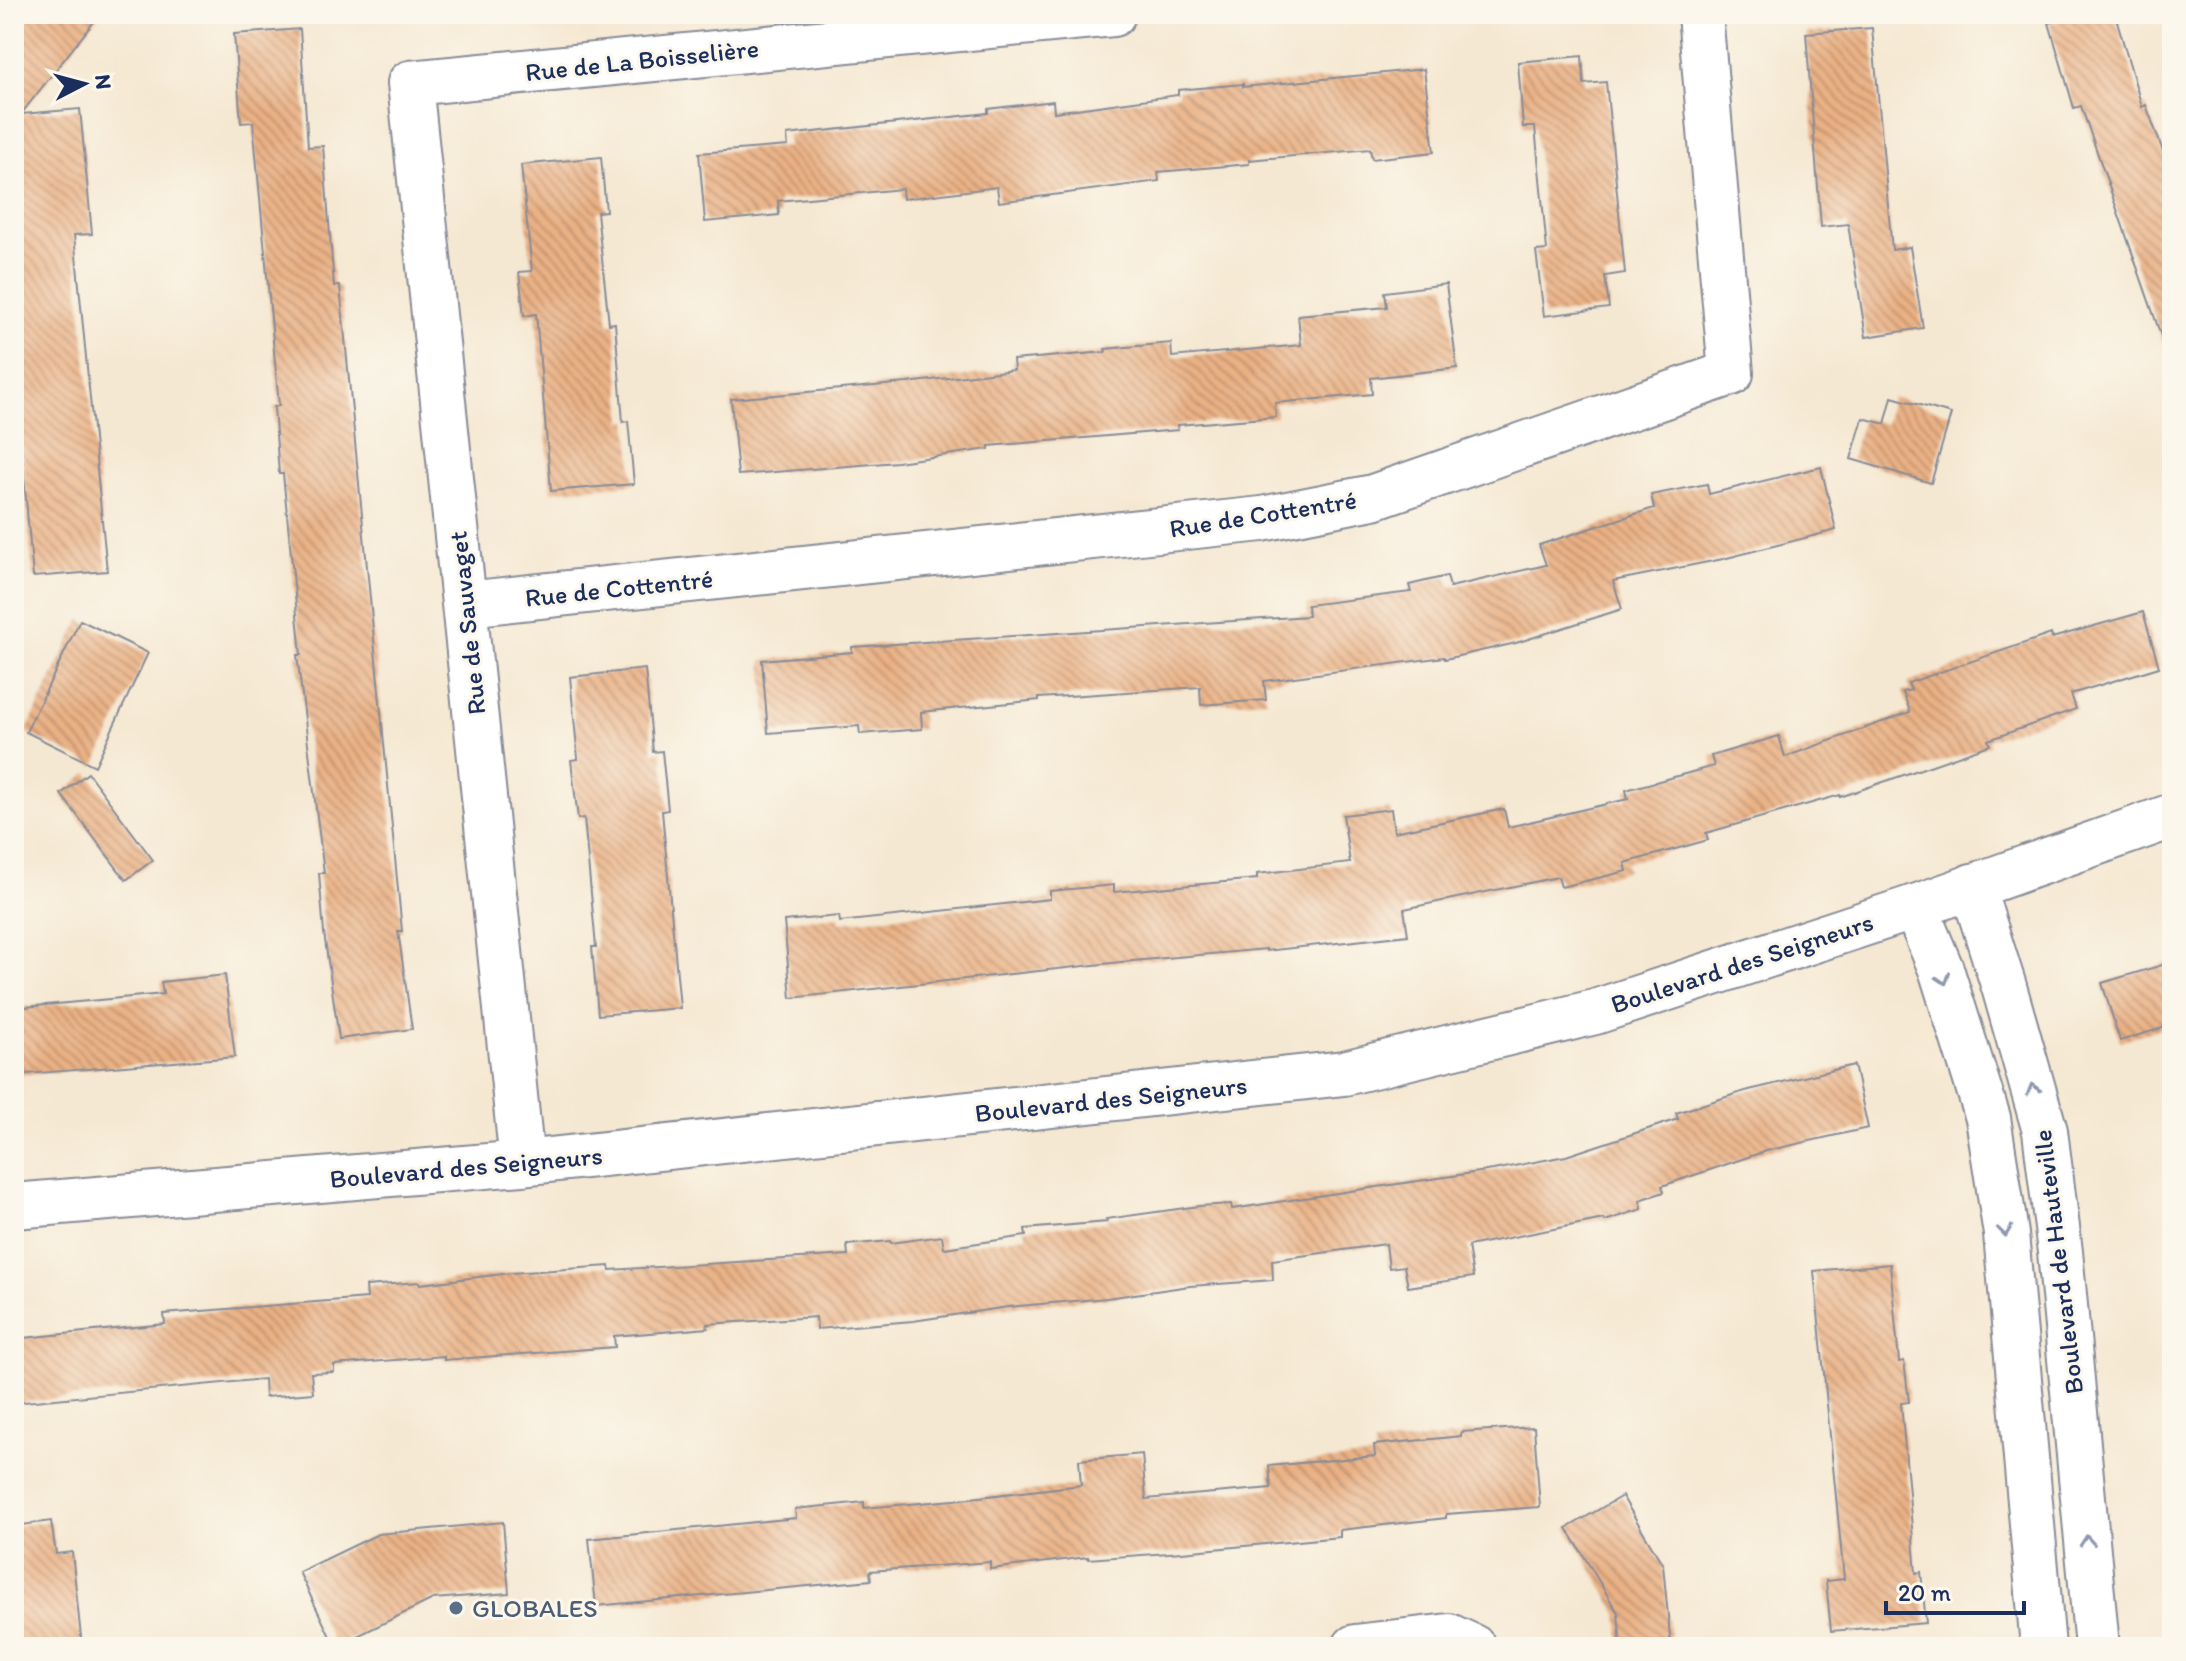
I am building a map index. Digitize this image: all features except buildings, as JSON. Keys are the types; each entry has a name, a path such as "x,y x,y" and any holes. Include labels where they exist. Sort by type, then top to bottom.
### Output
{"street":[{"name":"Rue de La Boisselière","path":"410,83 1113,14"},
{"name":"Rue de Cottentré","path":"466,604 1262,519 1373,497 1731,373 1700,14"},
{"name":"Rue de Sauvaget","path":"410,83 522,1163"},
{"name":"Boulevard des Seigneurs","path":"14,1206 522,1163 1344,1073 1595,1012 1915,907 2172,816"},
{"name":"Boulevard de Hauteville","path":"1972,886 2045,1131 2060,1252 2097,1647"},
{"name":"Boulevard de Hauteville","path":"1915,907 1941,969 1988,1118 2006,1234 2043,1647"},
{"path":"1355,1647 1449,1636 1473,1647"}],"place":[{"name":"GLOBALES","path":"456,1608"}]}
